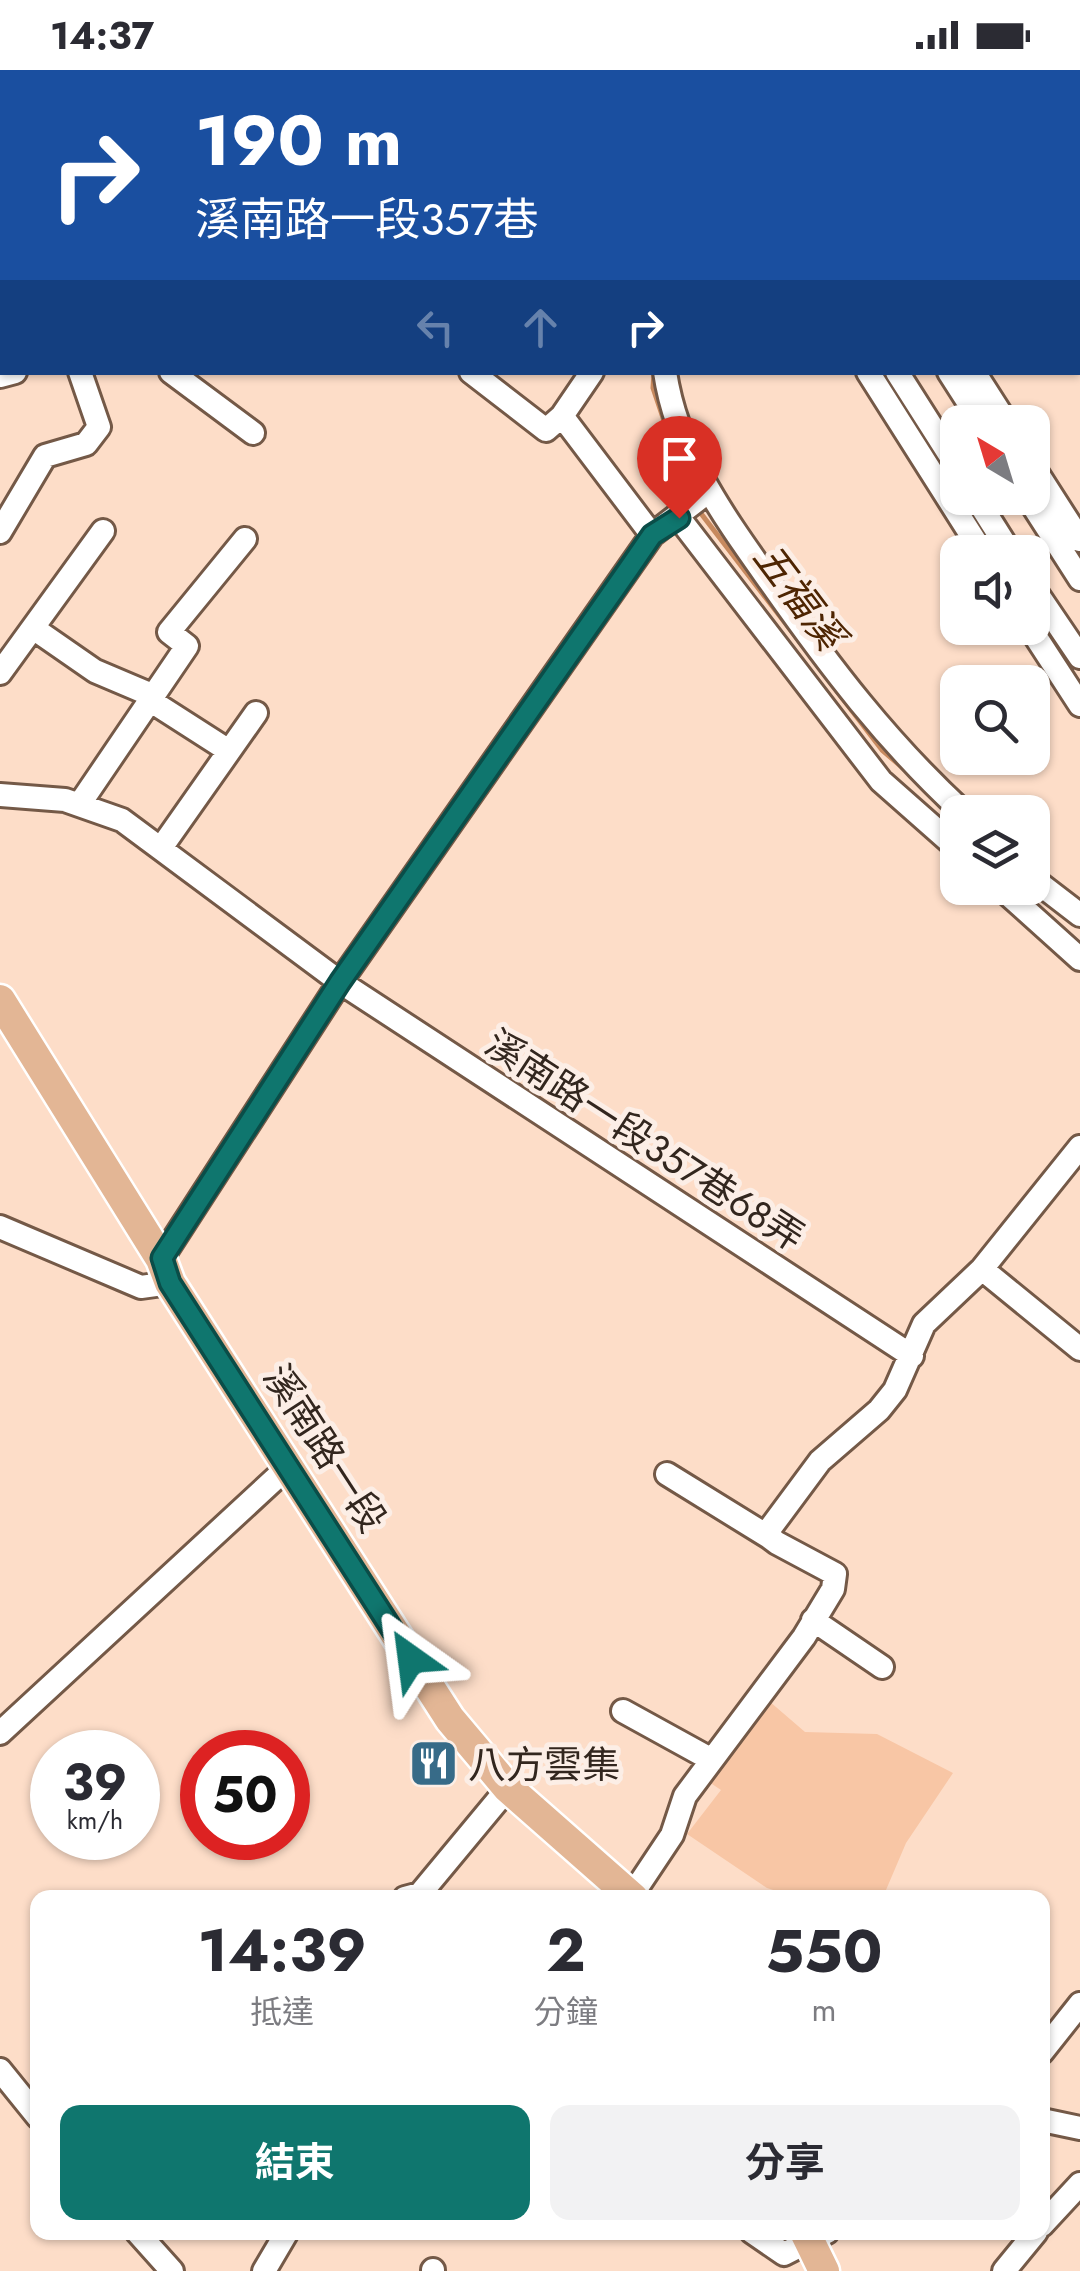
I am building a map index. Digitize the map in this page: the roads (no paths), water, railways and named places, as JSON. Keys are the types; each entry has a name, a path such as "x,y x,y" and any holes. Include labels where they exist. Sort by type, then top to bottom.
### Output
{"main road":[{"name":"溪南路一段","path":"0,1000 424,1683 481,1760 580,1855 623,1890"},
{"path":"815,2240 824,2271"}],"street":[{"path":"0,532 45,456 86,444 99,427 81,375"},
{"path":"175,375 253,433"},
{"path":"476,375 546,430 562,416 590,375"},
{"path":"667,375 679,433 709,492 835,673 900,754 944,795"},
{"path":"870,375 971,535"},
{"path":"898,375 940,440"},
{"path":"951,375 970,405"},
{"path":"976,375 995,405"},
{"path":"562,416 652,535"},
{"path":"0,1228 141,1287 166,1271 340,982 652,535 709,492"},
{"path":"1050,493 1080,540"},
{"path":"1039,515 1080,579"},
{"path":"679,518 881,781 940,832"},
{"path":"0,673 103,531"},
{"path":"79,805 187,646 169,632 245,539"},
{"path":"1050,613 1080,657"},
{"path":"33,628 95,671 152,698 229,752"},
{"path":"1041,645 1080,705"},
{"path":"161,848 256,713"},
{"name":"溪南路一段357巷68弄","path":"0,796 79,805 122,820 340,982 912,1356"},
{"path":"1050,892 1080,915"},
{"path":"1020,905 1080,959"},
{"path":"770,1537 770,1526 820,1461 879,1410 912,1356 924,1324 939,1305 982,1269 1080,1147"},
{"path":"982,1269 1080,1349"},
{"path":"0,1733 289,1466"},
{"path":"637,1890 672,1835 684,1796 813,1620 833,1589 835,1574 667,1474"},
{"path":"813,1620 882,1668"},
{"path":"623,1711 712,1760"},
{"path":"423,1890 508,1788"},
{"path":"1050,2042 1080,2004"},
{"path":"0,2070 30,2107"},
{"path":"1050,2122 1080,2128"},
{"path":"1050,2216 1080,2184"},
{"path":"145,2240 172,2271"},
{"path":"264,2271 282,2240"},
{"path":"764,2240 784,2254 807,2240"},
{"path":"788,2271 811,2240"},
{"path":"1004,2271 1029,2240"}],"waterway":[{"name":"五福溪","path":"654,375 653,388 690,498"},
{"name":"五福溪","path":"696,507 802,645"},
{"name":"五福溪","path":"836,690 882,750 911,775"}],"place":[{"name":"八方雲集","path":"433,1764"}]}
